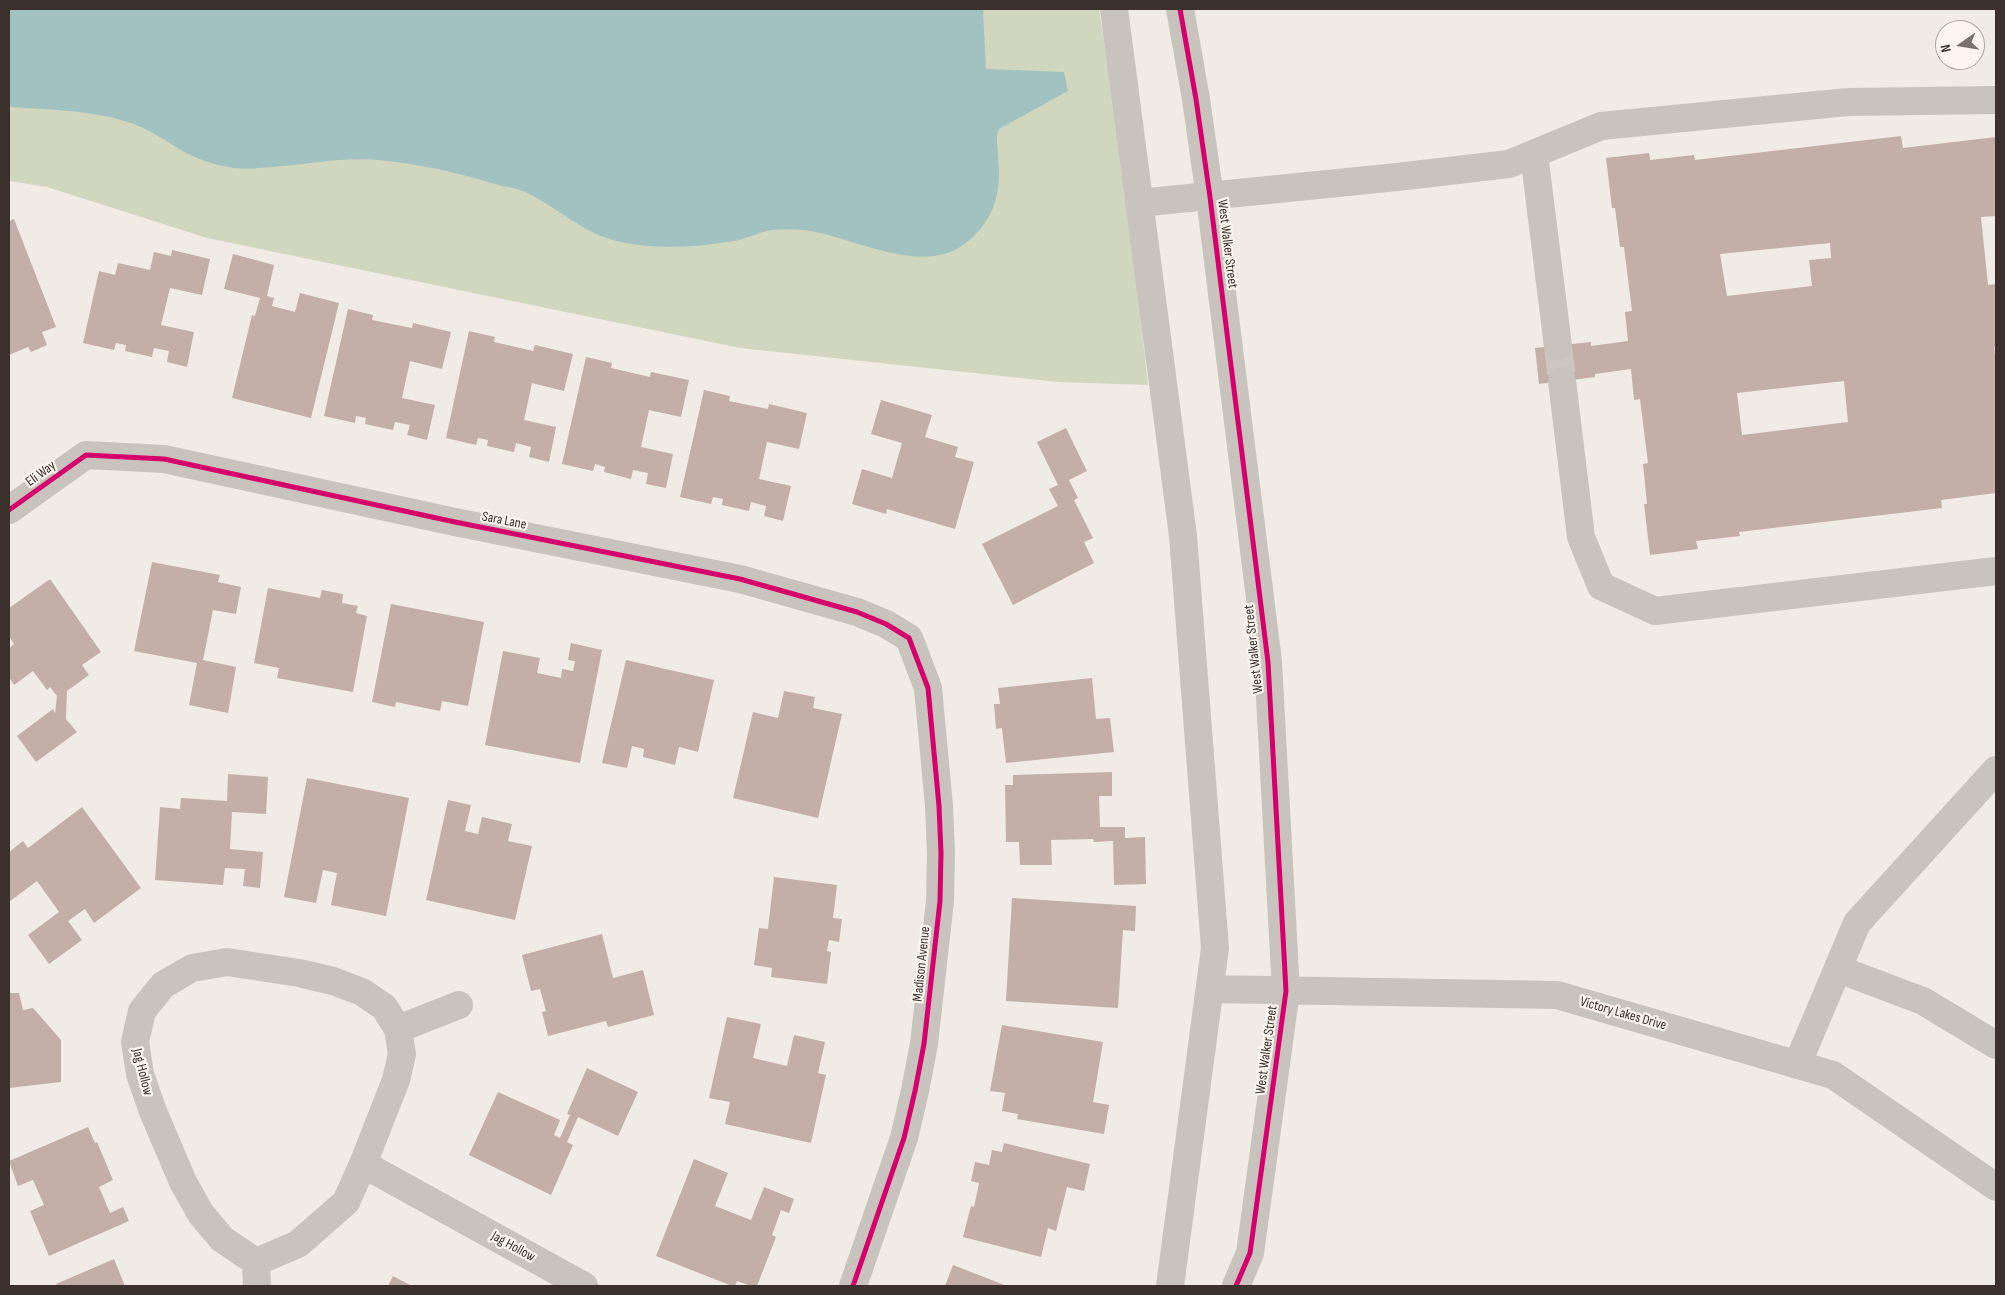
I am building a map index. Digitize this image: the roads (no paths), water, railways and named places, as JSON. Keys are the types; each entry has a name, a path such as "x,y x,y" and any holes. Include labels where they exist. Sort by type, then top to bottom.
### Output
{"street":[{"path":"1114,9 1184,546 1215,948 1170,1286"},
{"name":"West Walker Street","path":"1180,9 1196,99 1210,197 1268,662 1286,990 1250,1254 1236,1286"},
{"path":"1139,203 1509,164 1601,126 1848,102 1996,100"},
{"path":"1534,154 1558,346"},
{"path":"1562,381 1581,536 1601,586 1655,610 1996,571"},
{"name":"Eli Way","path":"9,510 86,455"},
{"name":"Sara Lane","path":"86,455 164,459 464,524 740,578 857,612 886,624 909,638"},
{"name":"Madison Avenue","path":"853,1286 904,1138 915,1091 924,1044 940,901 941,853 939,806 928,688 909,638"},
{"path":"1797,1065 1857,923 1990,788"},
{"name":"Jag Hollow","path":"227,962 299,973 333,981 362,992 384,1007 398,1029 402,1054 396,1080 364,1164 346,1202 318,1228 257,1274 222,1239 201,1214 184,1182 152,1109 140,1074 134,1042 142,1011 162,985 192,968 227,962"},
{"path":"1838,969 1923,1001 1996,1045"},
{"name":"Victory Lakes Drive","path":"1210,989 1557,995 1834,1075 1996,1187"},
{"path":"398,1029 459,1005"},
{"name":"Jag Hollow","path":"364,1164 584,1286"}],"water":[{"path":"9,9 983,9 986,69 1064,72 1068,91 999,129 997,139 999,183 994,206 989,217 974,236 963,245 946,254 926,257 906,255 823,234 792,229 771,230 739,240 710,244 680,247 650,246 621,242 596,234 539,199 520,190 437,169 366,159 245,169 234,168 197,158 148,130 121,120 74,112 9,107"}],"tunnel":[{"path":"1558,346 1562,381"}]}
